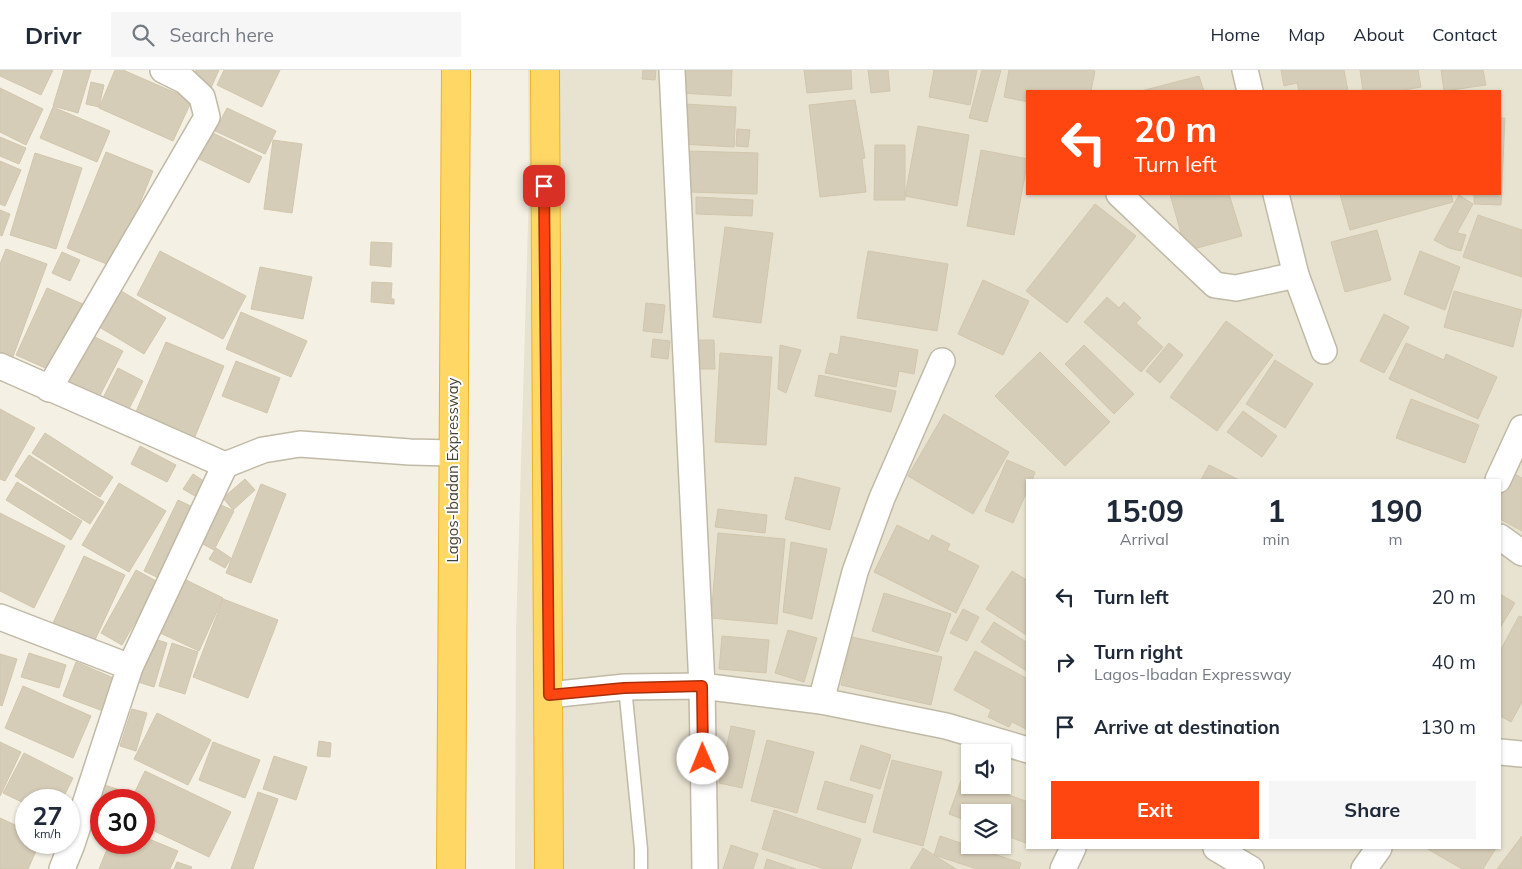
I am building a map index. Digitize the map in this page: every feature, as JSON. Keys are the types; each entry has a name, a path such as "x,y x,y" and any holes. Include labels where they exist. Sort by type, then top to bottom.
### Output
{"highway":[{"name":"Lagos-Ibadan Expressway","path":"451,869 456,70"},
{"path":"545,70 549,869"}],"street":[{"path":"49,389 206,117 202,97 185,81 163,70"},
{"path":"672,70 702,686 705,869"},
{"path":"1245,70 1250,90"},
{"path":"1120,195 1215,285 1236,288 1296,275"},
{"path":"1276,195 1296,275 1324,352"},
{"path":"821,701 855,572 882,498 942,361"},
{"path":"0,366 225,465"},
{"path":"1498,479 1522,428"},
{"path":"62,869 72,844 130,667 225,465 263,450 300,444 410,452 453,453"},
{"path":"1501,538 1522,553"},
{"path":"0,617 130,667"},
{"path":"549,695 624,688 702,686 821,701 946,726 1026,749"},
{"path":"1501,752 1522,754"},
{"path":"1063,869 1073,849"},
{"path":"1218,849 1251,869"},
{"path":"1364,869 1378,849"}],"lane":[{"path":"624,688 641,849 641,869"}],"shaded area":[{"path":"528,70 1522,70 1522,869 515,869 516,632 529,190"}],"building":[{"path":"0,70 53,70 41,95 0,76"},
{"path":"64,70 91,70 78,113 53,106"},
{"path":"115,70 123,70 192,100 173,141 99,108"},
{"path":"196,70 219,70 210,90 191,82"},
{"path":"224,70 280,70 262,107 217,85"},
{"path":"643,70 656,70 655,80 642,79"},
{"path":"681,70 732,70 731,96 680,93"},
{"path":"804,70 851,70 852,89 807,93"},
{"path":"868,70 888,70 890,91 871,93"},
{"path":"934,70 977,70 970,105 929,97"},
{"path":"982,70 1001,70 987,122 969,118"},
{"path":"1009,70 1095,71 1091,90 1026,90 1026,102 1004,97"},
{"path":"1281,70 1344,70 1348,90 1299,90 1297,83 1284,86"},
{"path":"1360,70 1418,70 1421,87 1404,90 1363,90"},
{"path":"1441,70 1483,70 1486,85 1444,90"},
{"path":"1199,76 1204,90 1145,90"},
{"path":"91,82 104,85 99,107 86,104"},
{"path":"0,88 43,109 26,145 0,132"},
{"path":"855,100 865,158 862,159 866,192 820,197 809,105"},
{"path":"684,104 736,107 734,147 681,144"},
{"path":"53,107 110,131 97,162 40,138"},
{"path":"227,108 276,131 265,154 215,131"},
{"path":"1501,118 1505,118 1501,205 1474,204 1474,195 1501,195"},
{"path":"918,126 969,135 957,206 905,196"},
{"path":"737,129 750,130 748,147 736,146"},
{"path":"213,133 262,157 249,183 199,159"},
{"path":"0,137 26,148 19,164 0,156"},
{"path":"273,140 302,144 292,213 264,209"},
{"path":"875,145 905,145 905,200 874,200"},
{"path":"981,150 1026,159 1026,170 1014,235 967,226"},
{"path":"688,151 758,153 757,194 687,192"},
{"path":"106,152 153,171 114,267 67,248"},
{"path":"35,153 82,168 56,249 10,235"},
{"path":"0,161 21,170 5,206 0,204"},
{"path":"1170,195 1229,195 1242,236 1186,251"},
{"path":"1340,195 1451,195 1453,202 1350,230"},
{"path":"1459,195 1473,204 1457,233 1466,235 1461,251 1449,248 1434,240"},
{"path":"696,197 753,200 752,216 696,214"},
{"path":"1095,204 1136,236 1067,323 1026,291"},
{"path":"0,210 10,214 2,236 0,235"},
{"path":"1478,215 1522,230 1522,277 1463,257"},
{"path":"725,227 773,233 761,323 713,317"},
{"path":"1377,230 1391,280 1345,292 1331,242"},
{"path":"371,242 392,243 391,267 370,265"},
{"path":"6,249 47,264 11,362 0,358 0,264"},
{"path":"160,251 246,296 223,339 137,295"},
{"path":"868,251 948,264 937,331 857,318"},
{"path":"1420,251 1460,267 1445,310 1404,294"},
{"path":"62,252 80,260 70,281 52,273"},
{"path":"260,267 312,277 303,319 251,309"},
{"path":"983,280 1029,301 1003,355 958,334"},
{"path":"372,282 392,283 391,299 394,299 394,304 371,302"},
{"path":"47,288 83,304 52,371 16,355"},
{"path":"118,289 166,318 144,354 96,325"},
{"path":"1454,291 1522,310 1513,347 1444,327"},
{"path":"1107,297 1119,308 1124,302 1141,318 1136,323 1163,347 1141,372 1084,322"},
{"path":"646,303 665,305 662,333 643,331"},
{"path":"241,312 307,341 291,377 226,349"},
{"path":"1384,314 1409,327 1384,373 1360,361"},
{"path":"1226,321 1273,355 1217,431 1170,397"},
{"path":"85,332 123,351 98,399 60,380"},
{"path":"841,336 918,350 914,374 899,371 896,387 825,373 830,353 838,355"},
{"path":"653,339 670,341 668,359 651,357"},
{"path":"692,340 714,340 715,369 692,369"},
{"path":"166,342 224,366 194,439 135,414"},
{"path":"1169,343 1183,355 1160,383 1146,371"},
{"path":"1406,343 1444,360 1446,354 1497,377 1478,419 1389,379"},
{"path":"780,345 801,350 786,393 778,389"},
{"path":"1084,345 1134,394 1114,414 1065,364"},
{"path":"1040,352 1110,422 1065,466 995,396"},
{"path":"720,353 772,357 766,445 715,442"},
{"path":"1275,360 1313,384 1285,428 1246,404"},
{"path":"236,361 280,378 267,413 222,396"},
{"path":"118,368 143,381 125,417 100,404"},
{"path":"819,375 896,391 891,412 815,396"},
{"path":"1411,399 1479,425 1465,463 1396,438"},
{"path":"0,409 35,428 5,481 0,479"},
{"path":"1243,411 1277,436 1262,457 1227,432"},
{"path":"944,414 1009,452 973,514 908,476"},
{"path":"45,433 113,477 100,497 32,453"},
{"path":"140,446 176,465 167,482 131,464"},
{"path":"29,455 104,502 90,524 15,476"},
{"path":"1007,460 1035,472 1032,479 1026,479 1026,494 1013,523 985,511"},
{"path":"1209,465 1237,479 1202,479"},
{"path":"1513,473 1522,478 1522,531 1501,520 1501,495"},
{"path":"193,474 210,485 200,499 183,489"},
{"path":"795,477 840,488 830,530 785,519"},
{"path":"245,479 255,490 233,510 223,498"},
{"path":"17,482 82,521 71,540 6,500"},
{"path":"119,483 166,511 129,572 82,545"},
{"path":"261,484 286,494 251,583 226,573"},
{"path":"178,500 197,509 163,580 144,571"},
{"path":"217,503 234,511 214,550 197,541"},
{"path":"718,509 767,515 765,533 715,527"},
{"path":"0,513 65,546 34,608 0,591"},
{"path":"897,525 929,541 932,535 950,544 947,550 979,566 956,613 874,572"},
{"path":"718,533 785,539 777,624 711,618"},
{"path":"791,542 827,549 812,619 783,612"},
{"path":"216,548 231,558 225,568 209,559"},
{"path":"84,556 125,575 94,642 53,623"},
{"path":"136,570 158,582 122,645 101,633"},
{"path":"1012,571 1026,580 1026,635 986,609"},
{"path":"184,579 223,598 199,651 158,632"},
{"path":"884,593 951,614 938,652 872,631"},
{"path":"1501,595 1515,603 1501,626"},
{"path":"223,599 278,620 248,698 193,677"},
{"path":"963,609 979,617 967,641 950,633"},
{"path":"1519,616 1522,617 1522,702 1511,722 1501,717 1501,649"},
{"path":"994,622 1026,642 1026,671 981,642"},
{"path":"788,630 817,638 804,682 775,673"},
{"path":"722,636 769,640 766,673 719,669"},
{"path":"148,637 167,643 154,687 135,681"},
{"path":"852,637 942,657 931,705 841,685"},
{"path":"172,643 198,652 185,694 159,686"},
{"path":"975,651 1026,678 1026,729 1012,722 1009,727 988,717 991,710 954,690"},
{"path":"29,653 66,665 59,688 21,677"},
{"path":"0,654 17,659 2,706 0,705"},
{"path":"76,662 116,679 103,711 63,696"},
{"path":"23,686 91,716 73,758 5,728"},
{"path":"132,709 147,713 136,751 120,746"},
{"path":"157,713 211,740 188,785 134,759"},
{"path":"731,726 755,731 742,788 719,783"},
{"path":"767,740 814,752 797,813 751,801"},
{"path":"319,741 331,743 330,757 317,756"},
{"path":"0,742 21,752 0,796"},
{"path":"213,742 260,760 245,798 199,780"},
{"path":"861,745 891,755 880,789 850,780"},
{"path":"24,753 73,778 68,789 15,789 15,799 3,793"},
{"path":"274,756 307,767 296,800 263,789"},
{"path":"892,760 942,772 923,846 873,832"},
{"path":"145,771 231,812 209,857 155,831 155,789 136,789"},
{"path":"825,781 873,795 865,823 817,809"},
{"path":"961,781 961,794 1006,794 1026,801 1026,843 1011,837 1011,804 961,804 961,819 949,814"},
{"path":"102,784 116,789 100,789"},
{"path":"258,792 278,799 253,869 231,869"},
{"path":"774,810 861,839 851,869 825,869 762,849"},
{"path":"90,815 90,830 85,828"},
{"path":"0,818 15,825 15,854 35,854 28,869 0,869"},
{"path":"940,836 961,843 961,854 994,854 1021,863 1019,869 977,869 934,855"},
{"path":"1522,836 1522,869 1497,869"},
{"path":"155,842 178,851 170,869 99,869 105,854 155,854"},
{"path":"731,845 758,854 753,869 723,869"},
{"path":"923,848 956,869 910,869"},
{"path":"1428,849 1495,849 1483,869 1462,869"},
{"path":"767,859 796,869 764,869"},
{"path":"177,862 192,867 191,869 174,869"}],"route":[{"path":"544,186 549,695 624,688 702,686 703,759"}]}
